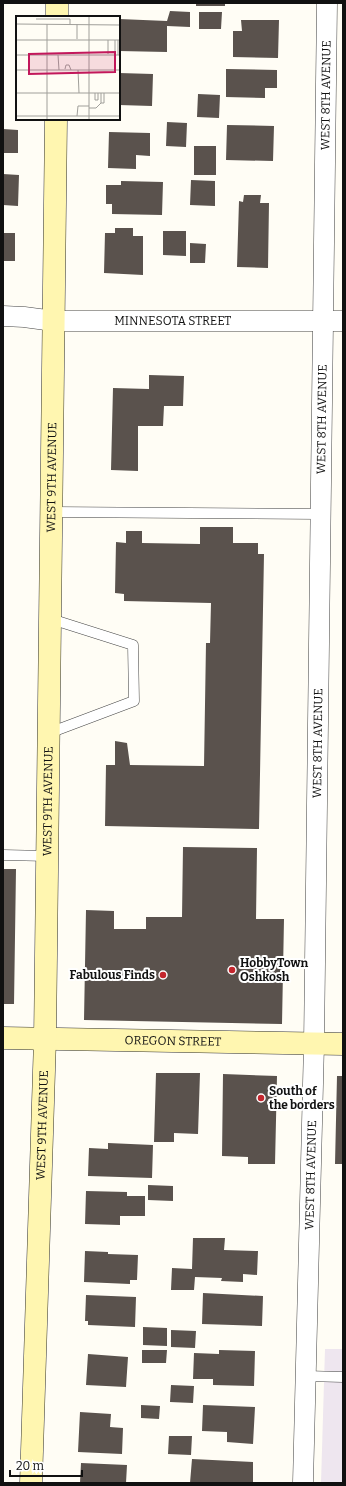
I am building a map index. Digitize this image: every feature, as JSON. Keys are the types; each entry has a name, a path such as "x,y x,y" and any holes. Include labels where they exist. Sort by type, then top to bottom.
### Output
{"main road":[{"path":"57,3 57,16"},
{"name":"WEST 9TH AVENUE","path":"31,1483 45,1039 56,120"},
{"name":"OREGON STREET","path":"3,1038 343,1044"}],"street":[{"name":"WEST 8TH AVENUE","path":"303,1483 314,1044 326,3"},
{"name":"MINNESOTA STREET","path":"3,316 54,321 343,321"}],"lane":[{"path":"52,512 320,514"},
{"path":"49,733 134,701 133,645 51,620"},
{"path":"3,855 48,856"},
{"path":"306,1376 343,1377"}],"shaded area":[{"path":"325,1349 343,1349 343,1483 321,1483"}],"building":[{"path":"196,3 225,3 225,6 196,6"},
{"path":"170,11 190,12 190,27 167,26 167,52 120,51 120,19 167,21"},
{"path":"199,12 222,12 221,29 199,29"},
{"path":"241,20 279,20 278,58 233,57 233,31 242,31"},
{"path":"226,69 277,70 277,88 265,88 265,98 226,97"},
{"path":"120,73 153,74 152,106 120,105"},
{"path":"198,94 220,95 219,118 197,117"},
{"path":"167,122 187,123 186,147 166,146"},
{"path":"227,125 274,126 273,161 226,160"},
{"path":"3,129 18,130 18,153 3,153"},
{"path":"109,132 150,133 150,156 136,155 136,169 108,168"},
{"path":"194,146 216,146 216,175 194,175"},
{"path":"3,174 19,175 18,206 3,205"},
{"path":"191,180 215,181 215,206 190,205"},
{"path":"121,181 163,182 162,215 112,214 112,204 106,204 106,185 121,185"},
{"path":"244,195 261,195 260,203 269,203 268,268 237,267 239,201 243,202"},
{"path":"115,228 133,228 133,236 143,236 143,275 104,273 105,233 115,233"},
{"path":"163,231 186,231 186,256 163,255"},
{"path":"3,233 15,233 15,261 3,261"},
{"path":"190,243 206,244 205,263 190,263"},
{"path":"149,375 184,376 183,406 164,406 163,426 138,426 138,471 111,470 113,388 149,389"},
{"path":"200,527 233,527 233,543 258,543 258,554 264,554 259,829 105,826 106,765 115,765 115,741 127,743 130,765 204,766 206,643 210,643 211,603 124,601 124,594 115,593 116,542 126,543 126,531 142,531 142,543 200,544"},
{"path":"183,847 257,848 256,919 284,919 282,1024 84,1020 86,910 114,911 114,929 146,929 146,917 182,917"},
{"path":"3,869 16,869 14,1004 3,1004"},
{"path":"156,1073 200,1073 198,1134 174,1133 174,1142 154,1142"},
{"path":"223,1074 277,1076 275,1164 248,1164 248,1157 222,1156"},
{"path":"337,1076 343,1076 343,1164 335,1164"},
{"path":"108,1143 153,1145 152,1178 88,1176 89,1148 108,1149"},
{"path":"148,1185 173,1186 173,1201 148,1200"},
{"path":"86,1191 127,1192 127,1196 145,1196 145,1216 120,1216 120,1225 85,1224"},
{"path":"193,1238 225,1238 224,1250 258,1251 257,1275 243,1274 243,1282 221,1281 222,1278 195,1277 194,1290 171,1290 172,1268 192,1269"},
{"path":"85,1251 108,1252 108,1254 138,1255 137,1280 130,1280 130,1284 84,1282"},
{"path":"203,1293 263,1296 262,1326 202,1324"},
{"path":"86,1295 136,1297 135,1327 88,1325 88,1321 85,1321"},
{"path":"143,1327 167,1328 167,1346 143,1345"},
{"path":"171,1330 196,1331 195,1348 171,1347"},
{"path":"142,1350 167,1350 166,1363 142,1363"},
{"path":"219,1350 255,1351 254,1386 213,1385 213,1379 193,1379 194,1353 219,1354"},
{"path":"88,1354 128,1357 126,1387 86,1385"},
{"path":"171,1385 194,1386 193,1403 170,1402"},
{"path":"141,1405 160,1406 159,1419 141,1418"},
{"path":"203,1405 255,1407 253,1444 227,1442 227,1432 202,1431"},
{"path":"80,1412 111,1414 110,1427 123,1428 122,1454 78,1452"},
{"path":"169,1436 192,1436 191,1455 168,1454"},
{"path":"192,1459 253,1462 253,1483 190,1483"},
{"path":"81,1463 127,1465 126,1483 80,1483"}],"place":[{"name":"HobbyTown Oshkosh","path":"232,970"},
{"name":"Fabulous Finds","path":"163,975"},
{"name":"South of the borders","path":"261,1098"}]}
